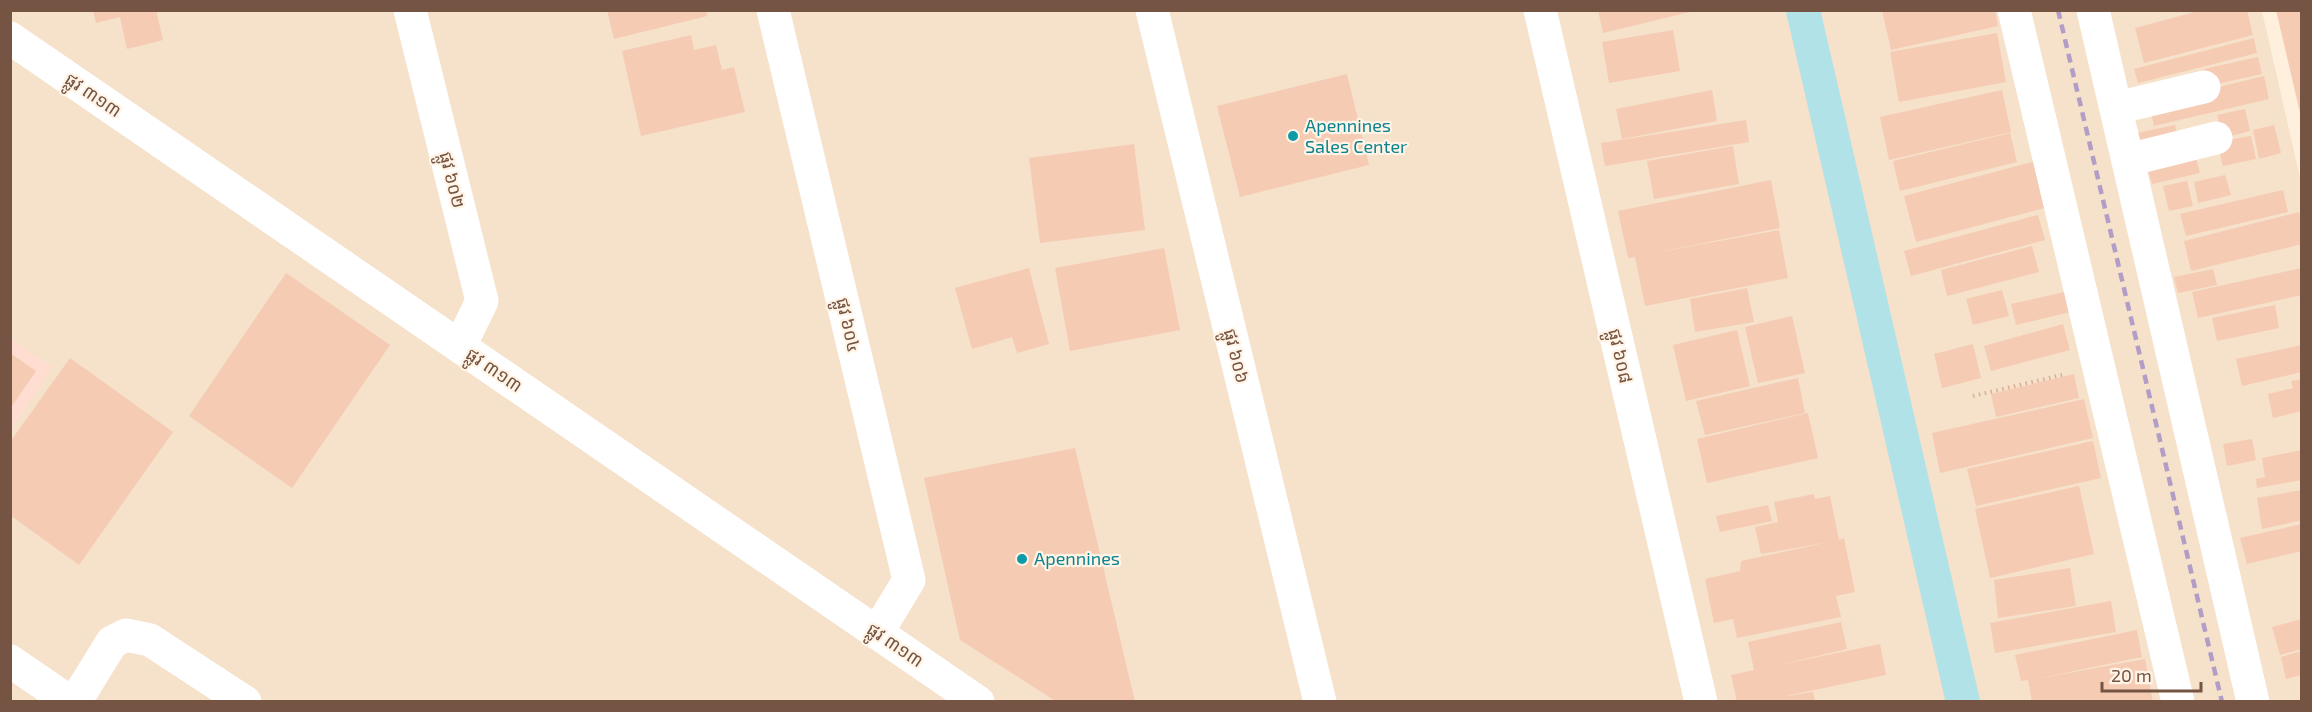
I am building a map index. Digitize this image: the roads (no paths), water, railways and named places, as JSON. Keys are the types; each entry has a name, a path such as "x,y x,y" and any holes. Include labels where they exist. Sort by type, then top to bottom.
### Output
{"street":[{"name":"ផ្លូវ ៦០២","path":"410,10 482,301 460,346"},
{"name":"ផ្លូវ ៦០៤","path":"772,10 909,580 877,633"},
{"name":"ផ្លូវ ៦០៦","path":"1152,10 1320,702"},
{"name":"ផ្លូវ ៦០៨","path":"1540,10 1701,702"},
{"path":"2014,10 2178,702"},
{"path":"2093,10 2253,702"},
{"name":"ផ្លូវ ៣១៣","path":"10,38 978,702"},
{"path":"2116,108 2204,87"},
{"path":"2128,160 2216,138"},
{"path":"75,702 112,642 126,635 150,640 245,702"},
{"path":"10,661 70,702"}],"waterway":[{"path":"1803,10 1963,702"}],"railway":[{"path":"2058,10 2222,702"}],"place":[{"name":"Apennines Sales Center","path":"1293,136"},
{"name":"Apennines","path":"1022,559"}]}
